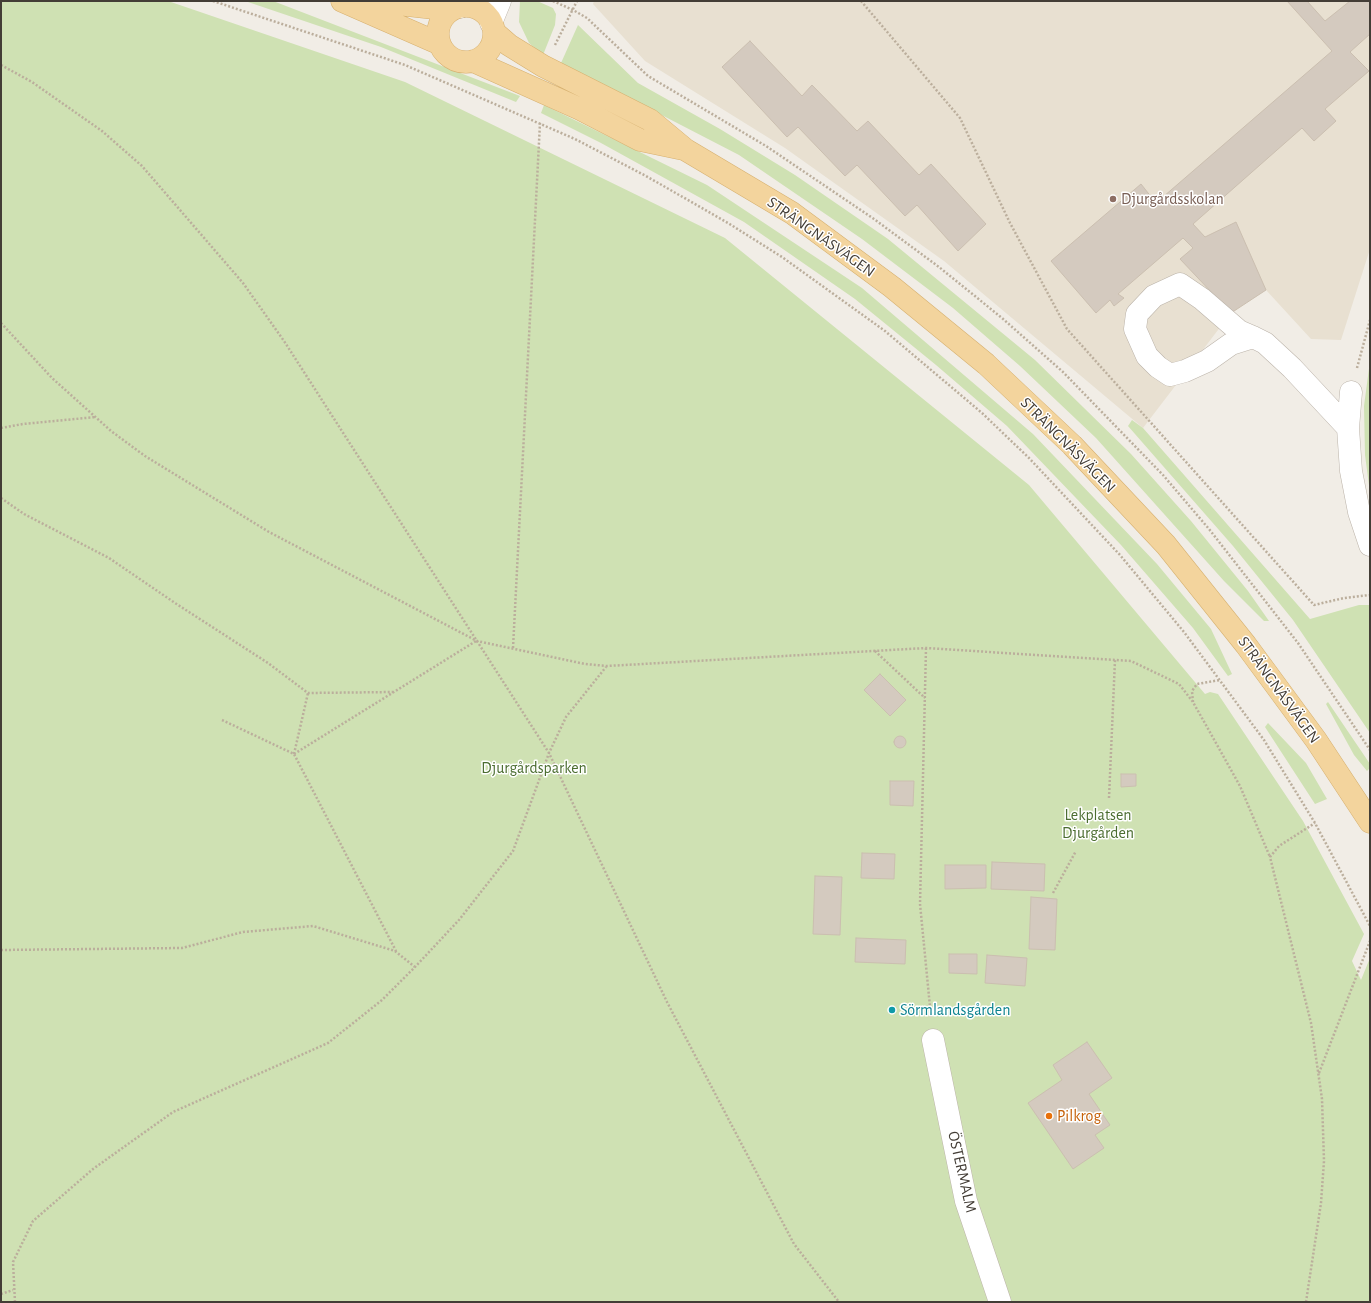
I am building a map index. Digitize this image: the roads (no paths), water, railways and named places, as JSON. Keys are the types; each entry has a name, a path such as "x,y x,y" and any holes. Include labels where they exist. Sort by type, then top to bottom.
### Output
{"main road":[{"path":"342,1 440,44"},
{"path":"371,1 459,6 470,7 478,10 486,15 492,27 493,41 489,50 483,56 473,61 463,62 453,59 445,52 440,44 438,33 440,24 445,16 459,6"},
{"name":"STRÄNGNÄSVÄGEN","path":"492,27 509,45 543,66 650,120 686,150 792,214 892,287 986,364 1072,445 1166,545 1246,645 1316,740 1370,822"},
{"name":"STRÄNGNÄSVÄGEN","path":"473,61 580,109 640,140 686,150"}],"street":[{"path":"492,27 500,1"},
{"path":"1253,337 1231,344 1207,361 1186,372 1170,375 1158,367 1148,356 1135,329 1137,314 1154,296 1180,284 1202,298 1240,331 1253,337 1265,343 1292,368 1348,428"},
{"path":"1351,392 1348,428 1351,471 1359,512 1370,545"},
{"name":"ÖSTERMALM","path":"933,1040 966,1201 1000,1302"}],"place":[{"name":"Djurgårdsskolan","path":"1113,199"},
{"name":"Sörmlandsgården","path":"892,1010"},
{"name":"Pilkrog","path":"1049,1116"}],"park label":[{"name":"Djurgårdsparken","path":"534,768"},
{"name":"Lekplatsen Djurgården","path":"1098,824"}]}
